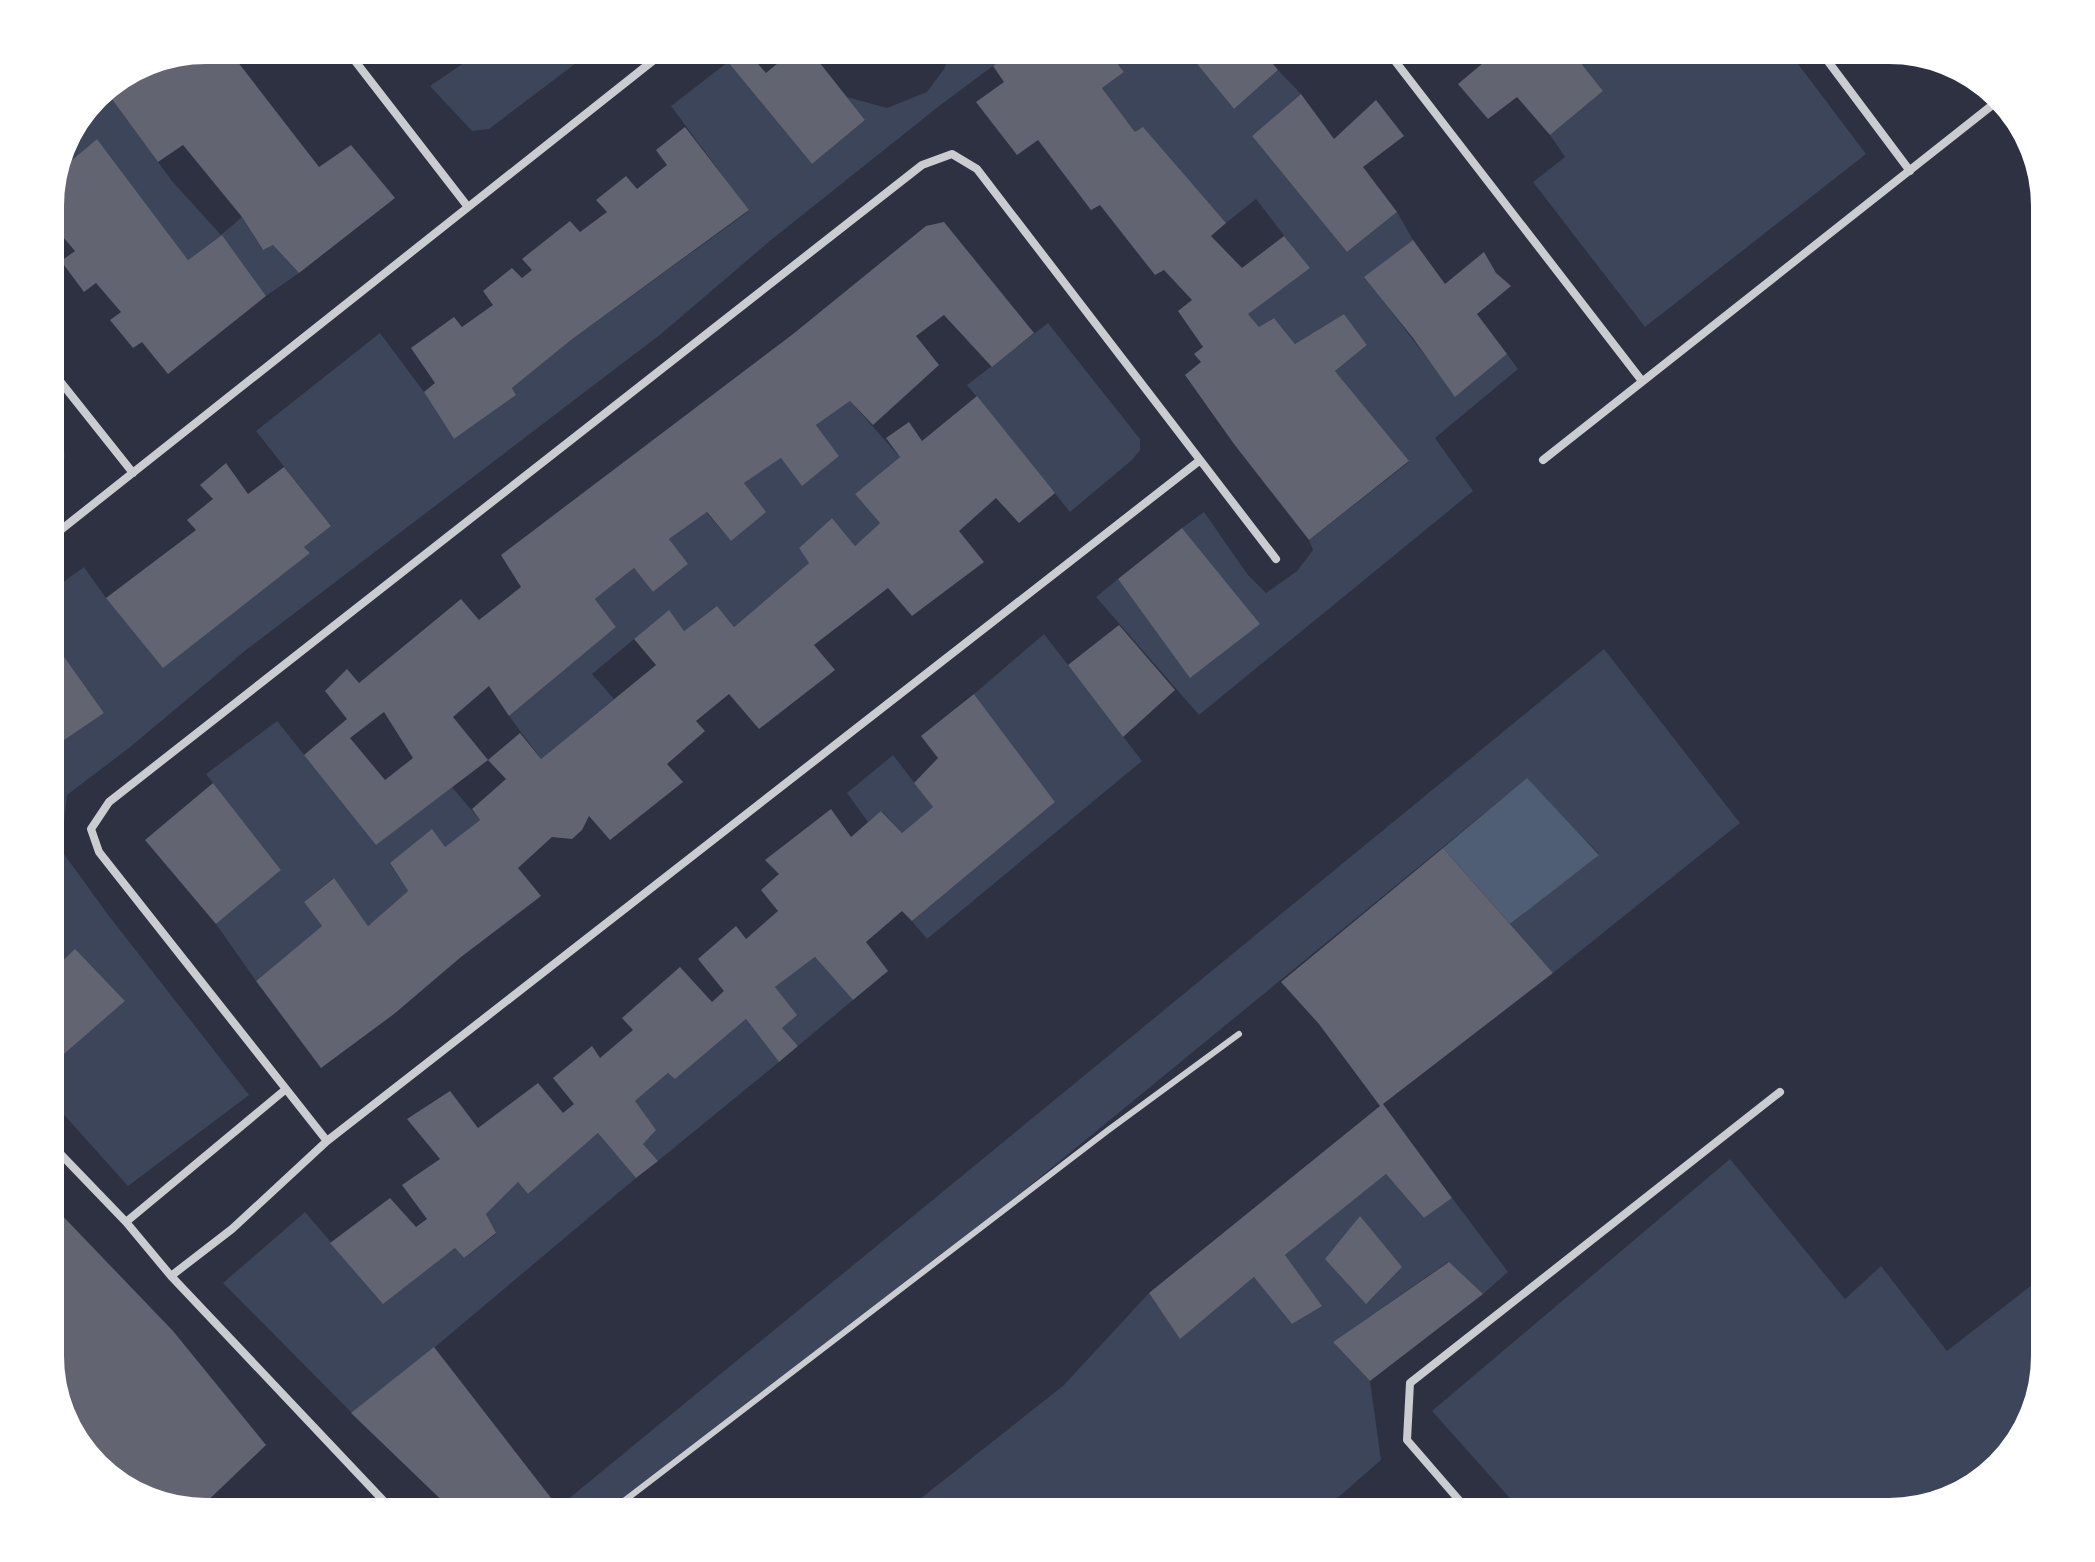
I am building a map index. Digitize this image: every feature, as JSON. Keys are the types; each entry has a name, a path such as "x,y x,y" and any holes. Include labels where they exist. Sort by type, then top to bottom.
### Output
{"street":[{"path":"356,62 468,207"},
{"path":"62,529 651,62"},
{"path":"1396,62 1642,381"},
{"path":"1828,62 1910,171"},
{"path":"1543,460 1992,105"},
{"path":"327,1141 99,852 91,829 109,802 922,165 952,154 977,169 1276,559"},
{"path":"62,384 133,473"},
{"path":"171,1276 232,1229 327,1141 1199,461"},
{"path":"126,1222 286,1089"},
{"path":"1459,1500 1407,1440 1410,1383 1780,1092"},
{"path":"62,1156 383,1500"}],"lane":[{"path":"625,1500 1107,1131 1239,1034"}],"shaded area":[{"path":"465,62 578,62 489,129 472,131 430,86"},
{"path":"728,62 812,164 865,120 847,97 887,108 927,92 947,62 998,62 771,240 661,334 246,650 129,748 67,795 62,841 62,742 104,713 62,654 62,583 84,567 106,598 221,621 310,553 304,547 331,526 256,431 380,333 454,439 516,395 512,388 571,340 749,211 671,106"},
{"path":"1116,62 1195,62 1234,109 1278,70 1301,94 1252,136 1347,252 1397,212 1413,240 1365,277 1456,396 1507,354 1518,369 1435,438 1473,491 1199,715 1096,597 1118,579 1190,677 1259,624 1182,528 1204,512 1248,575 1266,593 1297,571 1313,550 1309,540 1409,462 1335,371 1367,345 1344,314 1295,344 1274,318 1259,327 1247,313 1309,268 1256,199 1226,223 1164,154 1135,132 1102,88 1124,72"},
{"path":"1580,62 1797,62 1866,154 1645,327 1533,182 1565,157 1550,135 1603,91"},
{"path":"111,98 172,181 221,235 242,217 262,249 273,245 299,273 266,296 222,235 188,260 97,139 69,162 86,126"},
{"path":"1048,323 1140,439 1140,450 1132,460 1070,512 967,385"},
{"path":"850,401 900,457 855,494 880,523 855,546 832,518 799,548 809,563 734,627 717,606 684,631 668,611 592,674 614,699 541,759 509,716 616,627 595,599 634,568 653,592 687,565 669,539 706,512 731,541 765,512 744,483 781,458 839,456 816,425"},
{"path":"1044,634 1142,761 927,939 912,921 1055,802 974,694"},
{"path":"1604,649 1740,823 1553,973 1510,924 1599,854 1526,779 950,1251 625,1500 567,1500"},
{"path":"277,721 376,844 452,787 480,820 445,847 390,864 408,891 368,926 333,878 304,902 322,926 256,981 216,924 281,870 206,774"},
{"path":"893,755 933,807 902,833 882,811 868,822 847,793"},
{"path":"1527,778 1599,855 1510,924 1443,848"},
{"path":"62,851 249,1095 128,1186 62,1113 62,1056 125,1001 75,950 62,962"},
{"path":"815,957 853,1000 798,1046 782,1028 796,1015 775,987"},
{"path":"746,1019 779,1062 658,1161 643,1144 635,1101 668,1073 676,1078"},
{"path":"599,1132 636,1178 354,1415 223,1283 305,1212 383,1303 455,1248 464,1258 496,1234 486,1214 518,1182 528,1194"},
{"path":"1730,1159 1845,1299 1881,1266 1947,1351 2033,1284 2033,1366 2025,1402 2014,1428 1997,1451 1969,1476 1917,1497 1899,1500 1511,1500 1432,1411"},
{"path":"1386,1174 1424,1218 1452,1198 1508,1272 1483,1294 1448,1262 1333,1342 1370,1381 1381,1460 1335,1500 919,1500 1064,1385 1149,1293 1180,1338 1254,1277 1321,1306 1285,1255"}],"building":[{"path":"196,62 238,62 319,167 351,145 395,198 299,273 273,245 263,250 242,217 183,145 158,162 111,98 134,81 169,67"},
{"path":"728,62 756,62 766,73 779,62 819,62 865,120 812,164"},
{"path":"998,62 1116,62 1124,72 1102,88 1135,132 1143,127 1226,223 1211,236 1242,268 1284,236 1310,268 1248,314 1259,327 1274,318 1295,344 1344,314 1367,345 1335,371 1409,461 1309,540 1185,375 1201,362 1194,354 1203,347 1178,311 1192,300 1164,270 1155,275 1100,205 1091,210 1038,140 1017,155 976,102 1004,82 993,66"},
{"path":"1195,62 1271,62 1278,70 1234,109"},
{"path":"1484,62 1580,62 1603,91 1550,135 1517,97 1488,119 1458,84"},
{"path":"1301,94 1334,139 1376,100 1404,136 1363,167 1397,212 1347,252 1252,136"},
{"path":"685,127 749,210 571,340 512,388 516,395 454,439 424,392 435,383 411,348 454,317 462,327 493,305 483,291 512,268 522,278 532,270 522,259 570,221 580,232 607,212 596,200 626,176 637,189 667,165 656,150"},
{"path":"97,139 188,260 222,235 266,296 168,374 142,342 133,348 110,320 121,312 96,283 84,292 62,262 75,251 62,236 62,196 69,162"},
{"path":"944,222 1034,333 992,367 944,315 916,336 939,365 873,425 850,401 816,425 839,456 802,486 781,458 744,483 766,512 731,541 707,512 669,539 688,564 653,592 634,568 595,599 616,627 509,716 489,686 453,717 488,760 376,845 304,755 347,719 325,691 347,669 359,683 461,599 479,620 521,587 501,555 793,334 926,226","holes":["384,712 413,758 385,780 350,738"]},
{"path":"1413,240 1445,284 1484,252 1496,273 1511,286 1477,314 1507,354 1455,397 1364,277"},
{"path":"977,396 1055,493 1019,523 996,498 959,531 984,562 912,616 888,588 814,645 835,670 759,729 729,694 696,721 705,731 667,764 683,782 610,840 589,816 582,830 572,839 552,837 518,868 541,896 461,957 394,1014 321,1068 256,981 322,926 304,902 334,878 368,926 408,891 390,863 432,829 445,847 480,820 472,809 506,779 488,760 520,733 541,759 656,665 634,639 669,610 684,631 717,606 734,627 809,563 799,548 832,518 855,546 880,523 855,494 900,457 886,438 909,422 922,441"},
{"path":"226,463 248,494 284,467 331,526 304,547 310,553 163,668 106,598 196,530 187,520 213,499 200,485"},
{"path":"1182,528 1260,624 1190,678 1118,579"},
{"path":"1119,625 1175,690 1123,737 1068,665"},
{"path":"62,654 104,713 62,742"},
{"path":"974,694 1055,802 912,921 902,911 866,942 888,971 853,1000 815,957 775,987 797,1015 782,1028 798,1046 779,1062 746,1019 675,1079 668,1073 635,1101 656,1130 643,1144 658,1161 636,1178 598,1133 528,1194 518,1182 486,1214 496,1233 464,1258 455,1248 383,1304 330,1243 390,1198 416,1227 427,1219 402,1185 440,1159 407,1119 450,1091 478,1128 538,1083 563,1113 574,1104 553,1078 592,1046 600,1058 633,1030 622,1018 680,967 712,1002 724,991 698,959 736,926 746,939 778,911 761,890 779,874 765,860 831,809 851,837 881,811 902,833 933,807 914,783 938,758 921,736"},
{"path":"213,783 281,870 216,924 145,840"},
{"path":"1443,848 1553,973 1383,1104 1452,1198 1424,1218 1386,1174 1285,1255 1322,1306 1292,1324 1254,1277 1180,1339 1149,1293 1380,1106 1319,1024 1281,982"},
{"path":"75,949 125,1001 62,1056 62,962"},
{"path":"62,1215 173,1331 266,1445 208,1500 178,1497 151,1489 118,1470 98,1451 73,1411 62,1366"},
{"path":"1360,1216 1402,1267 1366,1304 1325,1259"},
{"path":"1449,1262 1483,1294 1370,1381 1333,1342"},
{"path":"434,1347 553,1500 441,1500 351,1413"}]}
